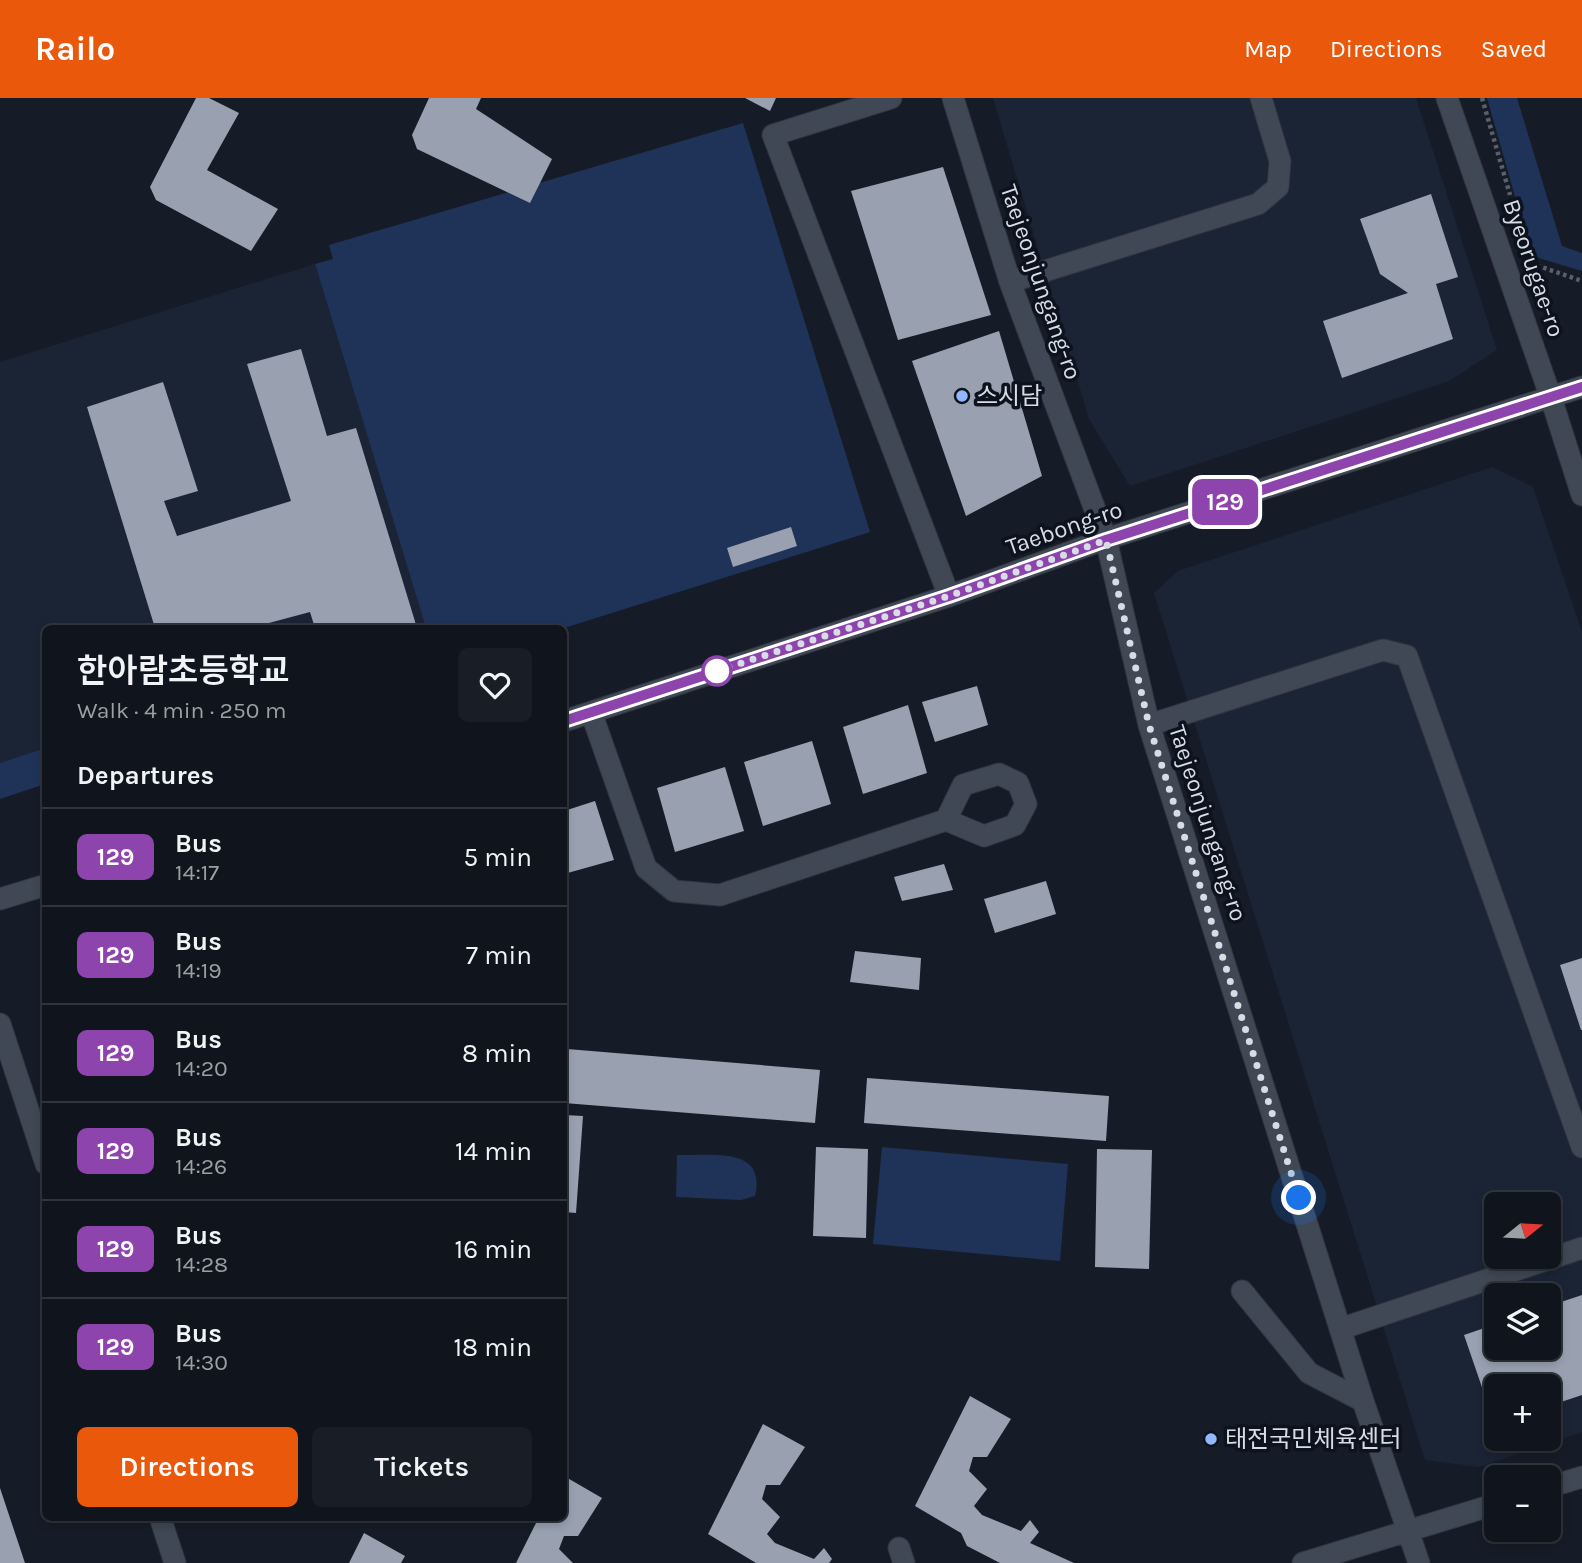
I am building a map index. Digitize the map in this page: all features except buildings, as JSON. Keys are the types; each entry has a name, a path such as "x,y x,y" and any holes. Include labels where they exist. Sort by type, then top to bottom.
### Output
{"street":[{"path":"891,98 773,135 949,596"},
{"name":"Taejeonjungang-ro","path":"953,98 1010,282 1106,540 1149,725 1363,1401 1419,1563"},
{"path":"1010,282 1258,204 1278,187 1280,162 1261,98"},
{"name":"Byeorugae-ro","path":"1447,98 1582,495"},
{"name":"Taebong-ro","path":"567,720 949,596 1106,540 1582,387"},
{"path":"1149,725 1383,650 1407,656 1582,1147"},
{"path":"591,712 646,868 674,891 720,895 946,820"},
{"path":"0,899 42,886"},
{"path":"0,1024 42,1152"},
{"path":"1340,1329 1582,1248"},
{"path":"1242,1291 1309,1373 1363,1401"},
{"path":"1561,1483 1582,1477"},
{"path":"1303,1563 1484,1508"},
{"path":"161,1521 175,1563"}],"path":[{"path":"1482,98 1511,200"},
{"path":"1526,251 1530,263 1582,281"}],"shaded area":[{"path":"993,98 1416,98 1497,350 1449,381 1130,486 1089,419"},
{"path":"1487,98 1517,98 1562,246 1582,253 1582,271 1532,256"},
{"path":"743,123 870,532 567,627 425,625 315,264 333,259 329,245"},
{"path":"315,264 425,625 42,625 42,749 0,763 0,362"},
{"path":"1492,467 1533,487 1582,632 1582,1432 1561,1439 1561,1374 1484,1374 1484,1451 1526,1451 1479,1467 1425,1460 1154,593 1178,571"},
{"path":"42,749 42,785 0,799 0,763"},
{"path":"882,1147 1068,1164 1060,1261 873,1244"},
{"path":"677,1155 719,1155 744,1161 753,1168 756,1180 755,1196 741,1200 676,1197"}],"bus line":[{"name":"129","path":"567,720 949,596 1106,540 1582,387"}],"place":[{"name":"스시담","path":"962,396"},
{"name":"태전국민체육센터","path":"1211,1439"}],"route":[{"path":"717,671 949,596 1106,540 1149,725 1299,1198"}]}
